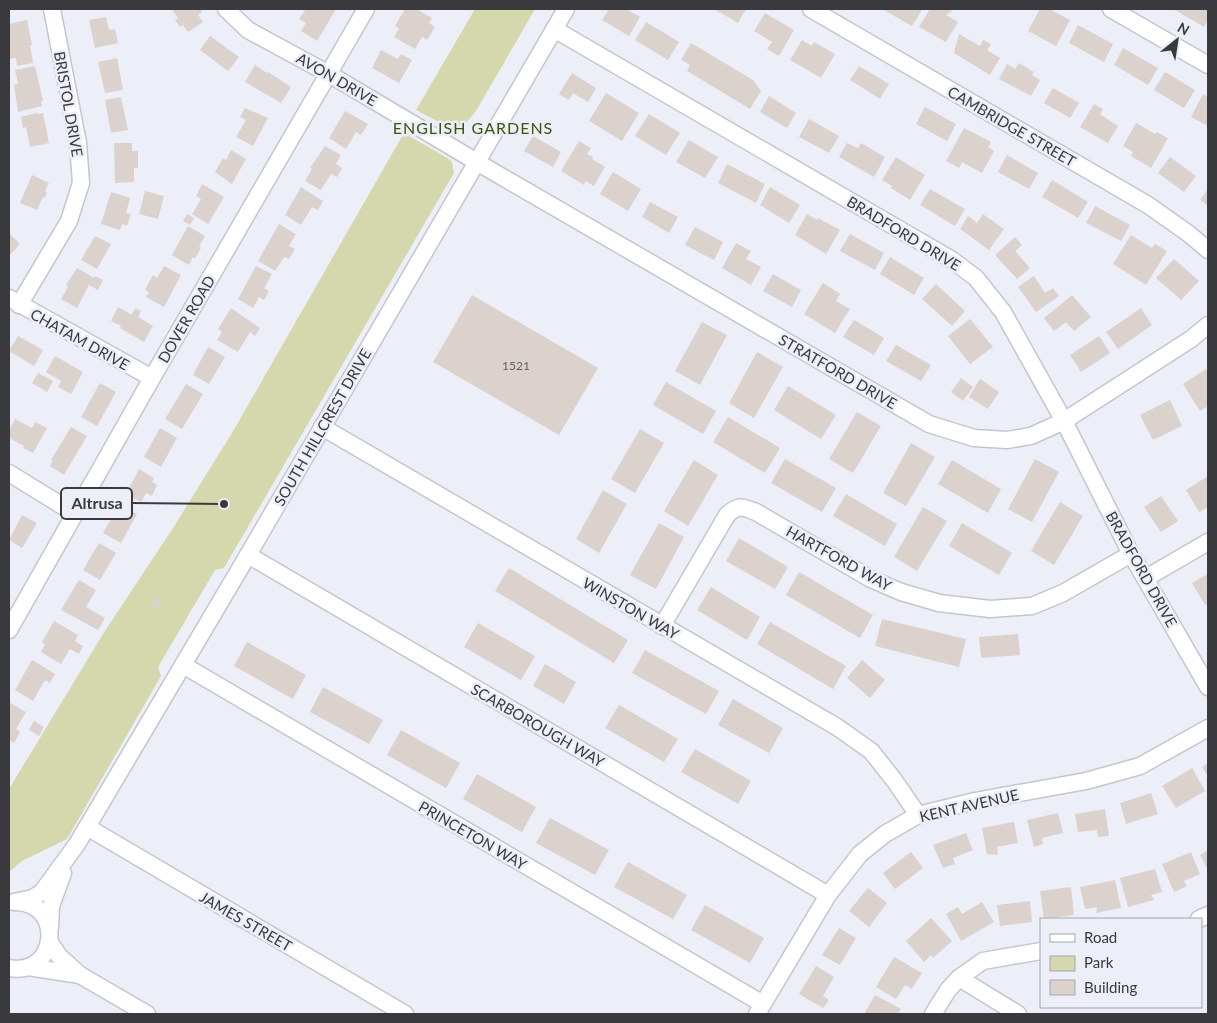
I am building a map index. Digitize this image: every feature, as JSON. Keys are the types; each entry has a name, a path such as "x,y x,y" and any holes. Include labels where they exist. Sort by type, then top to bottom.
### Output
{"street":[{"name":"BRISTOL DRIVE","path":"14,301 69,221 81,183 78,143 52,9"},
{"name":"AVON DRIVE","path":"226,9 248,30 329,74 476,162"},
{"name":"DOVER ROAD","path":"9,630 74,513 366,9"},
{"name":"SOUTH HILLCREST DRIVE","path":"50,936 50,914 58,885 86,827 248,555 566,9"},
{"name":"CAMBRIDGE STREET","path":"811,9 1148,205 1208,250"},
{"path":"1111,9 1208,65"},
{"name":"BRADFORD DRIVE","path":"554,29 952,260 976,278 1003,312 1064,421 1131,554 1208,687"},
{"name":"STRATFORD DRIVE","path":"476,162 929,424 974,438 1007,440 1030,436 1064,421 1191,339 1208,325"},
{"name":"CHATAM DRIVE","path":"14,301 152,378"},
{"name":"WINSTON WAY","path":"322,427 837,728 871,751 918,815"},
{"path":"9,473 74,513"},
{"name":"HARTFORD WAY","path":"662,626 727,515 735,508 743,507 756,512 872,579 900,592 939,603 990,609 1032,606 1063,593 1131,554"},
{"path":"1146,578 1208,542"},
{"name":"SCARBOROUGH WAY","path":"248,555 828,895"},
{"name":"PRINCETON WAY","path":"183,665 760,1009"},
{"name":"KENT AVENUE","path":"760,1009 828,895 860,854 885,834 918,815 975,801 1086,781 1140,766 1208,728"},
{"name":"JAMES STREET","path":"86,827 405,1014"},
{"name":"SOUTH HILLCREST DRIVE","path":"12,902 33,898 42,892 77,844"},
{"path":"12,902 27,904 38,910 46,919 50,936 59,956 80,975 147,1014"},
{"path":"16,970 38,961 43,955 50,936"},
{"path":"933,1014 948,990 959,978 983,961 1040,951"},
{"path":"16,970 80,975"},
{"path":"959,978 1018,1014"}],"green space":[{"path":"475,9 535,9 476,111 456,131 416,110"},
{"path":"404,133 449,159 452,162 454,173 224,568 215,570 158,667 161,676 67,839 22,861 9,872 9,789 103,634 173,528 232,433"}],"building":[{"path":"172,9 200,9 202,12 198,15 203,22 188,32 183,25 180,27 175,20 178,18"},
{"path":"306,9 336,9 317,41 301,31 306,23 299,19"},
{"path":"405,9 416,9 432,18 429,23 435,27 427,40 422,37 415,49 394,37 399,28 395,26"},
{"path":"609,9 626,9 640,17 629,36 602,20"},
{"path":"714,9 746,9 738,23"},
{"path":"882,9 920,9 922,10 912,26"},
{"path":"930,9 948,9 952,11 946,15 958,22 946,42 919,27"},
{"path":"1040,9 1049,9 1070,20 1056,46 1028,31"},
{"path":"1176,9 1208,9 1208,20 1204,27"},
{"path":"765,13 794,30 779,56 767,49 772,42 754,31"},
{"path":"106,17 109,30 115,29 118,43 95,48 89,20"},
{"path":"27,20 33,63 17,66 16,58 9,59 9,24"},
{"path":"646,22 679,42 668,60 635,40"},
{"path":"1078,25 1113,44 1104,62 1069,43"},
{"path":"959,34 980,46 983,40 991,44 987,50 1000,58 990,75 954,53"},
{"path":"210,36 239,57 228,71 200,50"},
{"path":"802,40 812,46 814,42 835,54 821,78 790,60"},
{"path":"691,43 753,80 761,91 750,109 687,71 690,65 681,60"},
{"path":"1123,48 1158,68 1148,85 1114,65"},
{"path":"381,50 398,59 401,54 412,60 399,83 372,68"},
{"path":"117,58 123,90 105,93 98,62"},
{"path":"1019,63 1034,72 1032,75 1040,80 1031,96 999,79 1007,64 1015,69"},
{"path":"255,65 291,87 281,103 245,82"},
{"path":"35,66 43,101 41,101 42,106 18,112 14,85 18,84 15,70"},
{"path":"859,66 889,84 880,99 850,80"},
{"path":"1165,72 1195,90 1184,108 1154,90"},
{"path":"572,73 596,88 588,102 573,93 569,100 559,94"},
{"path":"1053,88 1079,103 1070,118 1044,103"},
{"path":"606,93 639,113 622,141 589,121"},
{"path":"1203,94 1208,97 1208,126 1191,117"},
{"path":"769,96 796,113 787,128 760,112"},
{"path":"121,97 128,130 111,133 105,100"},
{"path":"1094,104 1103,109 1100,114 1118,126 1108,143 1080,127"},
{"path":"925,107 956,124 947,141 916,124"},
{"path":"245,108 268,118 253,146 236,137 246,120 240,117"},
{"path":"345,111 368,124 361,135 356,132 346,149 329,138"},
{"path":"43,113 49,143 30,147 26,127 23,128 21,117"},
{"path":"649,114 680,133 666,155 635,136"},
{"path":"809,119 839,136 829,153 799,137"},
{"path":"1136,123 1155,134 1156,132 1168,138 1151,168 1131,156 1133,152 1123,146"},
{"path":"964,128 991,142 988,147 994,151 982,173 962,162 959,168 946,161"},
{"path":"533,136 561,152 553,167 524,151"},
{"path":"689,140 718,157 705,178 676,162"},
{"path":"579,141 591,148 587,154 593,157 592,159 605,167 594,186 585,181 584,185 561,171"},
{"path":"114,143 132,143 132,151 138,151 138,168 134,168 134,182 115,183"},
{"path":"847,143 858,148 861,143 885,157 874,177 839,157"},
{"path":"325,146 341,155 336,164 342,168 337,177 331,174 321,190 305,181 312,169 310,168"},
{"path":"231,150 246,159 232,184 215,172 223,158 226,160"},
{"path":"1007,155 1038,173 1029,189 998,172"},
{"path":"896,157 925,175 910,200 882,180"},
{"path":"1170,157 1196,176 1184,192 1158,173"},
{"path":"727,164 765,184 756,203 718,183"},
{"path":"613,172 641,189 628,211 600,194"},
{"path":"32,175 49,183 45,191 47,192 45,198 43,197 37,210 20,203"},
{"path":"1052,180 1088,202 1078,218 1042,197"},
{"path":"202,184 224,197 208,224 192,214 201,199 196,196"},
{"path":"301,187 323,201 318,210 312,207 301,225 285,215"},
{"path":"770,187 800,205 789,223 760,205"},
{"path":"930,189 965,209 955,226 920,205"},
{"path":"1208,189 1208,206 1200,200"},
{"path":"145,191 164,196 158,219 139,214"},
{"path":"111,192 130,198 126,213 131,214 127,226 122,224 120,230 101,224"},
{"path":"650,202 678,217 669,233 642,217"},
{"path":"1095,206 1130,225 1121,241 1086,223"},
{"path":"187,214 194,218 190,225 183,221"},
{"path":"807,214 840,230 826,254 795,235"},
{"path":"983,214 1004,229 989,250 960,229 968,216 977,223"},
{"path":"279,224 296,234 289,246 295,249 289,259 284,257 275,271 258,261"},
{"path":"188,226 205,236 195,259 193,257 189,265 172,255"},
{"path":"695,227 723,242 714,260 685,245"},
{"path":"9,233 20,244 9,256"},
{"path":"850,234 884,253 875,270 840,251"},
{"path":"1131,235 1152,248 1155,244 1167,251 1146,285 1113,264"},
{"path":"95,236 111,244 97,269 81,260"},
{"path":"1015,237 1022,245 1015,251 1030,268 1017,279 995,255"},
{"path":"736,243 751,251 746,259 761,267 751,285 722,268"},
{"path":"890,257 924,278 914,295 880,274"},
{"path":"1174,259 1199,281 1181,300 1156,278"},
{"path":"164,266 181,275 164,307 146,297 149,292 145,290 153,275 157,278"},
{"path":"256,266 272,274 264,288 269,291 264,300 259,297 253,308 238,299"},
{"path":"77,268 94,278 95,276 103,280 98,290 89,285 77,308 61,299 68,287 66,285"},
{"path":"773,274 801,290 792,307 763,291"},
{"path":"1034,276 1045,293 1053,288 1059,296 1036,312 1018,287"},
{"path":"823,283 840,294 836,301 850,309 835,333 804,314"},
{"path":"936,284 965,311 952,326 922,299"},
{"path":"472,295 598,368 559,435 433,362"},
{"path":"1072,295 1091,317 1074,331 1066,322 1054,331 1044,318"},
{"path":"118,307 130,314 132,314 135,308 141,311 138,317 153,326 144,342 111,321"},
{"path":"231,308 260,328 255,336 250,332 238,352 217,340 222,332 218,329"},
{"path":"1141,308 1152,325 1118,349 1106,332"},
{"path":"970,319 993,347 970,364 948,336"},
{"path":"854,320 884,338 874,355 843,337"},
{"path":"702,322 727,335 700,385 675,371"},
{"path":"18,336 43,350 34,366 9,351"},
{"path":"1099,336 1110,353 1081,372 1070,355"},
{"path":"896,345 931,365 921,381 886,361"},
{"path":"208,347 225,357 209,384 193,375"},
{"path":"757,352 783,367 754,418 729,403"},
{"path":"55,356 83,372 71,394 58,387 61,381 46,372"},
{"path":"1206,369 1208,373 1208,406 1200,411 1183,384"},
{"path":"38,373 53,381 47,392 32,383"},
{"path":"961,378 973,387 963,401 951,392"},
{"path":"980,379 999,392 988,409 969,397"},
{"path":"666,382 716,411 703,434 653,405"},
{"path":"100,383 116,392 97,426 81,417"},
{"path":"186,384 203,394 182,429 165,419"},
{"path":"788,386 836,415 821,439 774,410"},
{"path":"1170,400 1182,426 1153,440 1140,415"},
{"path":"857,412 881,426 853,473 829,459"},
{"path":"728,417 780,448 765,473 713,442"},
{"path":"15,419 32,428 35,422 47,428 33,453 9,438 9,431"},
{"path":"71,427 87,436 64,475 50,466 53,461 51,460"},
{"path":"160,428 177,438 161,467 144,457"},
{"path":"640,429 664,443 635,493 611,479"},
{"path":"911,443 935,457 906,506 883,493"},
{"path":"785,459 836,488 822,512 771,483"},
{"path":"1035,459 1059,472 1032,522 1008,509"},
{"path":"694,460 718,475 688,526 664,511"},
{"path":"952,460 1001,489 988,513 938,484"},
{"path":"139,469 154,478 152,482 157,485 152,496 146,493 141,502 126,494"},
{"path":"1208,476 1208,507 1199,512 1186,490"},
{"path":"603,490 627,504 599,553 576,539"},
{"path":"846,494 897,524 885,546 833,516"},
{"path":"1161,496 1178,521 1161,532 1144,507"},
{"path":"1060,502 1083,516 1054,565 1031,551"},
{"path":"120,504 137,514 121,543 103,533"},
{"path":"923,507 947,521 917,571 894,557"},
{"path":"22,515 37,523 22,548 9,540"},
{"path":"659,523 684,537 656,589 630,575"},
{"path":"962,523 1012,553 999,575 949,546"},
{"path":"739,538 788,567 775,589 726,561"},
{"path":"99,543 116,553 100,580 83,570"},
{"path":"509,568 628,640 614,663 495,591"},
{"path":"799,572 873,615 860,638 786,595"},
{"path":"1208,574 1208,603 1205,605 1192,583"},
{"path":"79,580 96,590 86,607 105,618 98,630 61,610"},
{"path":"711,587 760,617 747,640 697,610"},
{"path":"157,596 162,600 156,609 151,606"},
{"path":"882,619 966,639 959,667 875,646"},
{"path":"54,621 78,635 75,641 83,646 79,654 70,649 61,664 41,652 45,644 42,642"},
{"path":"770,622 846,666 833,689 757,644"},
{"path":"478,623 535,656 521,680 464,647"},
{"path":"1018,634 1020,655 981,658 979,637"},
{"path":"247,642 306,675 293,699 234,666"},
{"path":"645,650 719,691 706,714 632,673"},
{"path":"32,660 55,674 50,683 45,680 33,701 15,690"},
{"path":"862,660 885,680 870,698 847,678"},
{"path":"545,664 576,682 564,704 533,686"},
{"path":"323,687 383,720 369,744 310,712"},
{"path":"733,699 783,728 769,753 718,725"},
{"path":"9,702 26,712 16,729 20,732 14,743 9,740"},
{"path":"619,705 678,739 664,762 605,728"},
{"path":"34,721 44,727 39,736 29,730"},
{"path":"401,730 460,763 446,788 387,755"},
{"path":"695,749 751,781 738,804 681,772"},
{"path":"1208,763 1208,776 1202,767"},
{"path":"1192,768 1205,791 1176,808 1162,786"},
{"path":"477,774 536,807 522,832 463,799"},
{"path":"1151,793 1158,814 1126,824 1120,803"},
{"path":"1105,809 1109,836 1098,837 1097,830 1078,832 1075,814"},
{"path":"1058,813 1063,833 1042,838 1043,844 1034,847 1027,820"},
{"path":"550,818 609,850 595,875 536,843"},
{"path":"1014,822 1018,843 997,847 998,855 987,854 982,828"},
{"path":"966,833 973,850 953,858 955,864 943,868 933,845"},
{"path":"1208,850 1208,870 1200,855"},
{"path":"911,852 923,868 895,889 883,873"},
{"path":"1191,852 1200,874 1184,881 1187,886 1174,892 1162,864"},
{"path":"628,862 687,895 673,919 614,887"},
{"path":"1155,869 1162,892 1151,895 1154,900 1128,907 1120,878"},
{"path":"1115,880 1121,908 1096,913 1097,907 1085,909 1080,887"},
{"path":"1071,887 1074,915 1044,918 1040,891"},
{"path":"868,888 887,903 869,927 849,911"},
{"path":"1030,901 1032,922 1000,926 997,905"},
{"path":"982,902 994,922 961,941 946,914 958,907 962,914"},
{"path":"705,905 764,938 750,963 691,930"},
{"path":"931,918 952,941 933,958 931,955 924,962 906,941"},
{"path":"839,928 856,938 840,965 822,955"},
{"path":"894,957 922,973 912,989 905,985 896,999 876,987"},
{"path":"816,966 834,977 823,996 829,1000 823,1008 799,994"},
{"path":"875,995 901,1009 898,1014 864,1014"}],"place":[{"name":"Altrusa","path":"224,504"}],"district":[{"name":"ENGLISH GARDENS","path":"473,127"}]}
